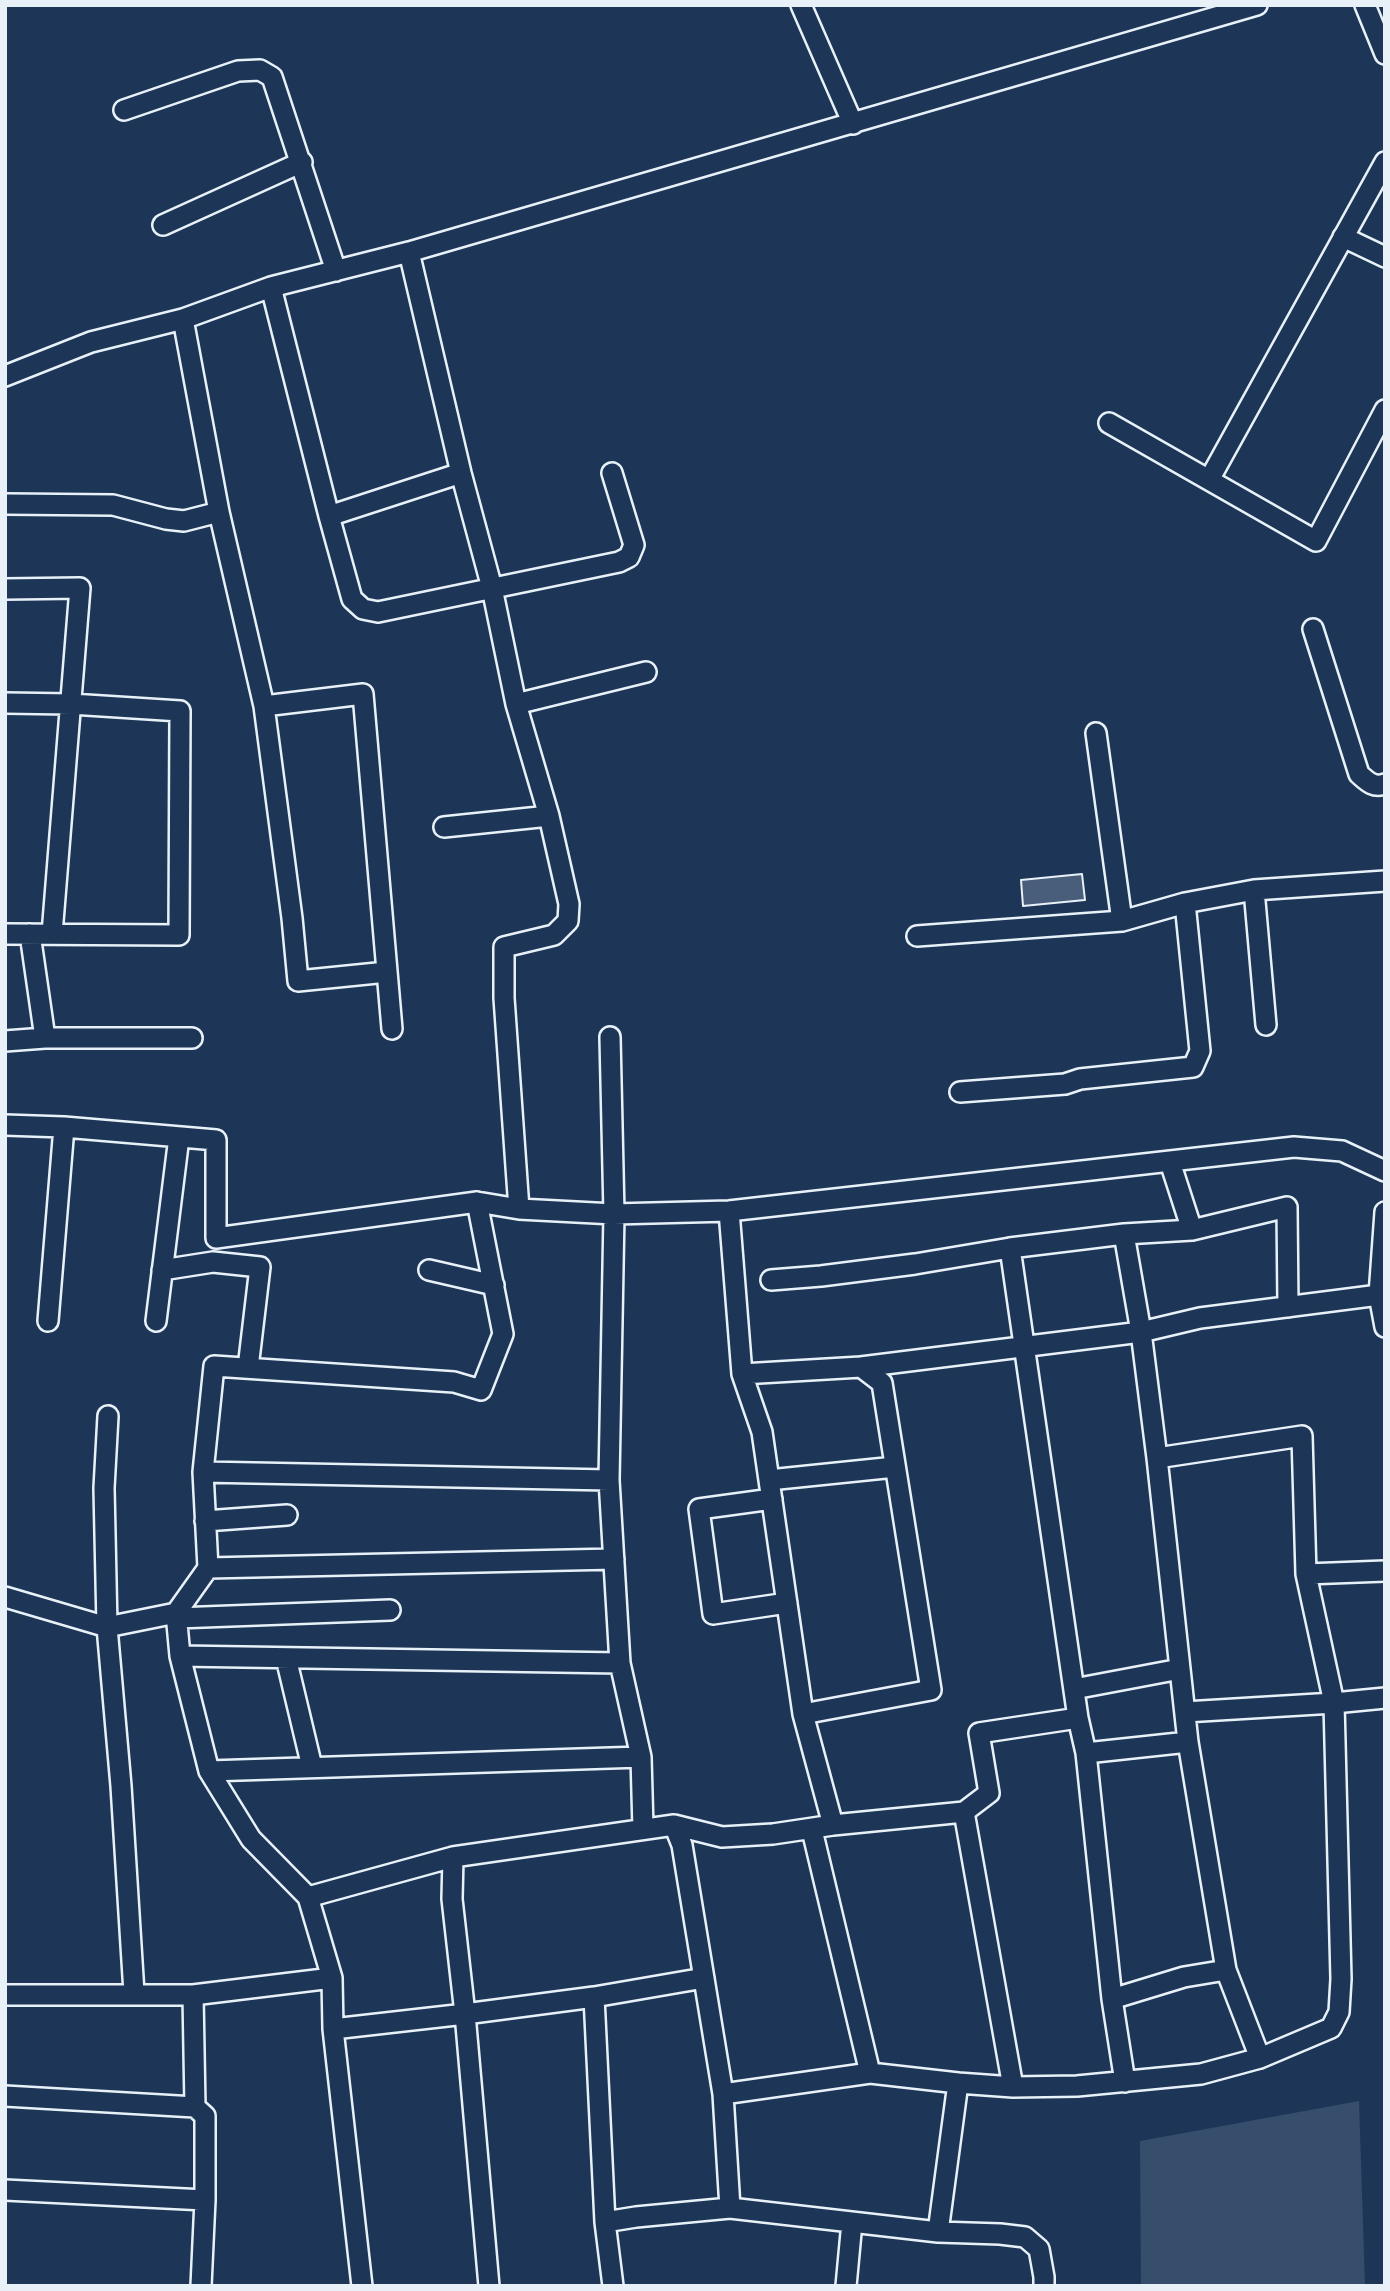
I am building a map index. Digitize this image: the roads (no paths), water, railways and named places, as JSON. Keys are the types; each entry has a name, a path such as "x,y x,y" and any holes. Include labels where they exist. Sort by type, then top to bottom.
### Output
{"street":[{"path":"801,5 853,124"},
{"path":"5,376 91,342 183,319 271,287 409,252 1257,5"},
{"path":"1365,5 1385,54"},
{"path":"124,110 238,71 260,70 272,77 336,271"},
{"path":"163,225 302,162"},
{"path":"1209,480 1385,162"},
{"path":"1343,237 1385,257"},
{"path":"409,252 461,472 492,588 516,704 550,816 569,904 568,921 554,935 504,947 504,998 519,1209"},
{"path":"271,287 352,599 362,609 378,611 619,562 629,556 634,545 612,472"},
{"path":"183,319 219,512 264,706 298,981 387,972"},
{"path":"1110,423 1316,541 1385,410"},
{"path":"329,516 461,472"},
{"path":"5,505 113,505 184,521 219,512"},
{"path":"5,589 80,588 52,934"},
{"path":"1313,629 1359,774 1370,784 1385,784"},
{"path":"516,704 646,673"},
{"path":"264,706 363,694 393,1029"},
{"path":"5,703 180,711 179,935 5,934"},
{"path":"1096,733 1122,921"},
{"path":"444,827 550,816"},
{"path":"917,936 1122,921 1185,903 1254,890 1385,881"},
{"path":"1254,890 1266,1025"},
{"path":"960,1092 1065,1084 1080,1079 1193,1067 1200,1051 1185,903"},
{"path":"30,934 45,1038"},
{"path":"610,1037 614,1214 609,1480 620,1663 641,1757 643,1829"},
{"path":"5,1041 45,1038 192,1038"},
{"path":"5,1125 216,1140 216,1238 477,1202 519,1209 614,1214 729,1211 1294,1147 1342,1151 1385,1171"},
{"path":"48,1321 64,1128"},
{"path":"156,1321 179,1137"},
{"path":"1170,1162 1192,1230"},
{"path":"362,2286 333,2029 332,1978 308,1897 251,1839 209,1771 180,1656 177,1616 208,1569 203,1472 214,1366 454,1382 481,1390 503,1334 477,1202"},
{"path":"771,1279 821,1276 1124,1234 1192,1230 1287,1207 1288,1307"},
{"path":"729,1211 742,1374 762,1432 803,1714 833,1825"},
{"path":"1385,1212 1379,1296 1385,1327"},
{"path":"1124,1234 1141,1332 1157,1458 1188,1742 1226,1970 1260,2058"},
{"path":"1010,1248 1078,1718 1086,1753 1112,1998 1125,2082"},
{"path":"162,1270 213,1262 260,1267 248,1368"},
{"path":"429,1270 494,1285"},
{"path":"742,1374 861,1367 1141,1332 1200,1318 1379,1296"},
{"path":"803,1714 931,1690 882,1383 861,1367"},
{"path":"108,1416 104,1488 107,1627 121,1787 134,1993"},
{"path":"723,2094 870,2073 1013,2087 1077,2086 1201,2074 1260,2058 1331,2028 1339,2012 1341,1979 1334,1703 1306,1574 1302,1436 1157,1458"},
{"path":"787,1603 713,1614 699,1509 770,1490 895,1467"},
{"path":"203,1472 609,1480"},
{"path":"205,1521 288,1515"},
{"path":"208,1569 614,1559"},
{"path":"1306,1574 1385,1571"},
{"path":"5,1597 107,1627 177,1616 390,1610"},
{"path":"180,1656 620,1663"},
{"path":"286,1658 312,1767"},
{"path":"1074,1689 1180,1669"},
{"path":"1185,1712 1385,1698"},
{"path":"308,1897 453,1857 643,1829 674,1825 722,1837 812,1830 833,1825 964,1812 989,1793 979,1733 1078,1718"},
{"path":"1086,1753 1188,1742"},
{"path":"209,1771 641,1757"},
{"path":"964,1812 1013,2087"},
{"path":"674,1825 682,1845 723,2094 730,2208"},
{"path":"812,1830 870,2073"},
{"path":"453,1857 452,1899 489,2286"},
{"path":"1112,1998 1184,1977 1226,1970"},
{"path":"5,1995 193,1994 332,1978"},
{"path":"333,2029 594,1997 704,1978"},
{"path":"193,1994 195,2107"},
{"path":"594,1997 605,2222 613,2286"},
{"path":"938,2231 958,2083"},
{"path":"5,2096 195,2107 205,2116 201,2286"},
{"path":"5,2190 205,2200"},
{"path":"605,2222 730,2208 938,2231 1025,2237 1040,2249 1044,2286"},
{"path":"846,2286 852,2222"}]}
